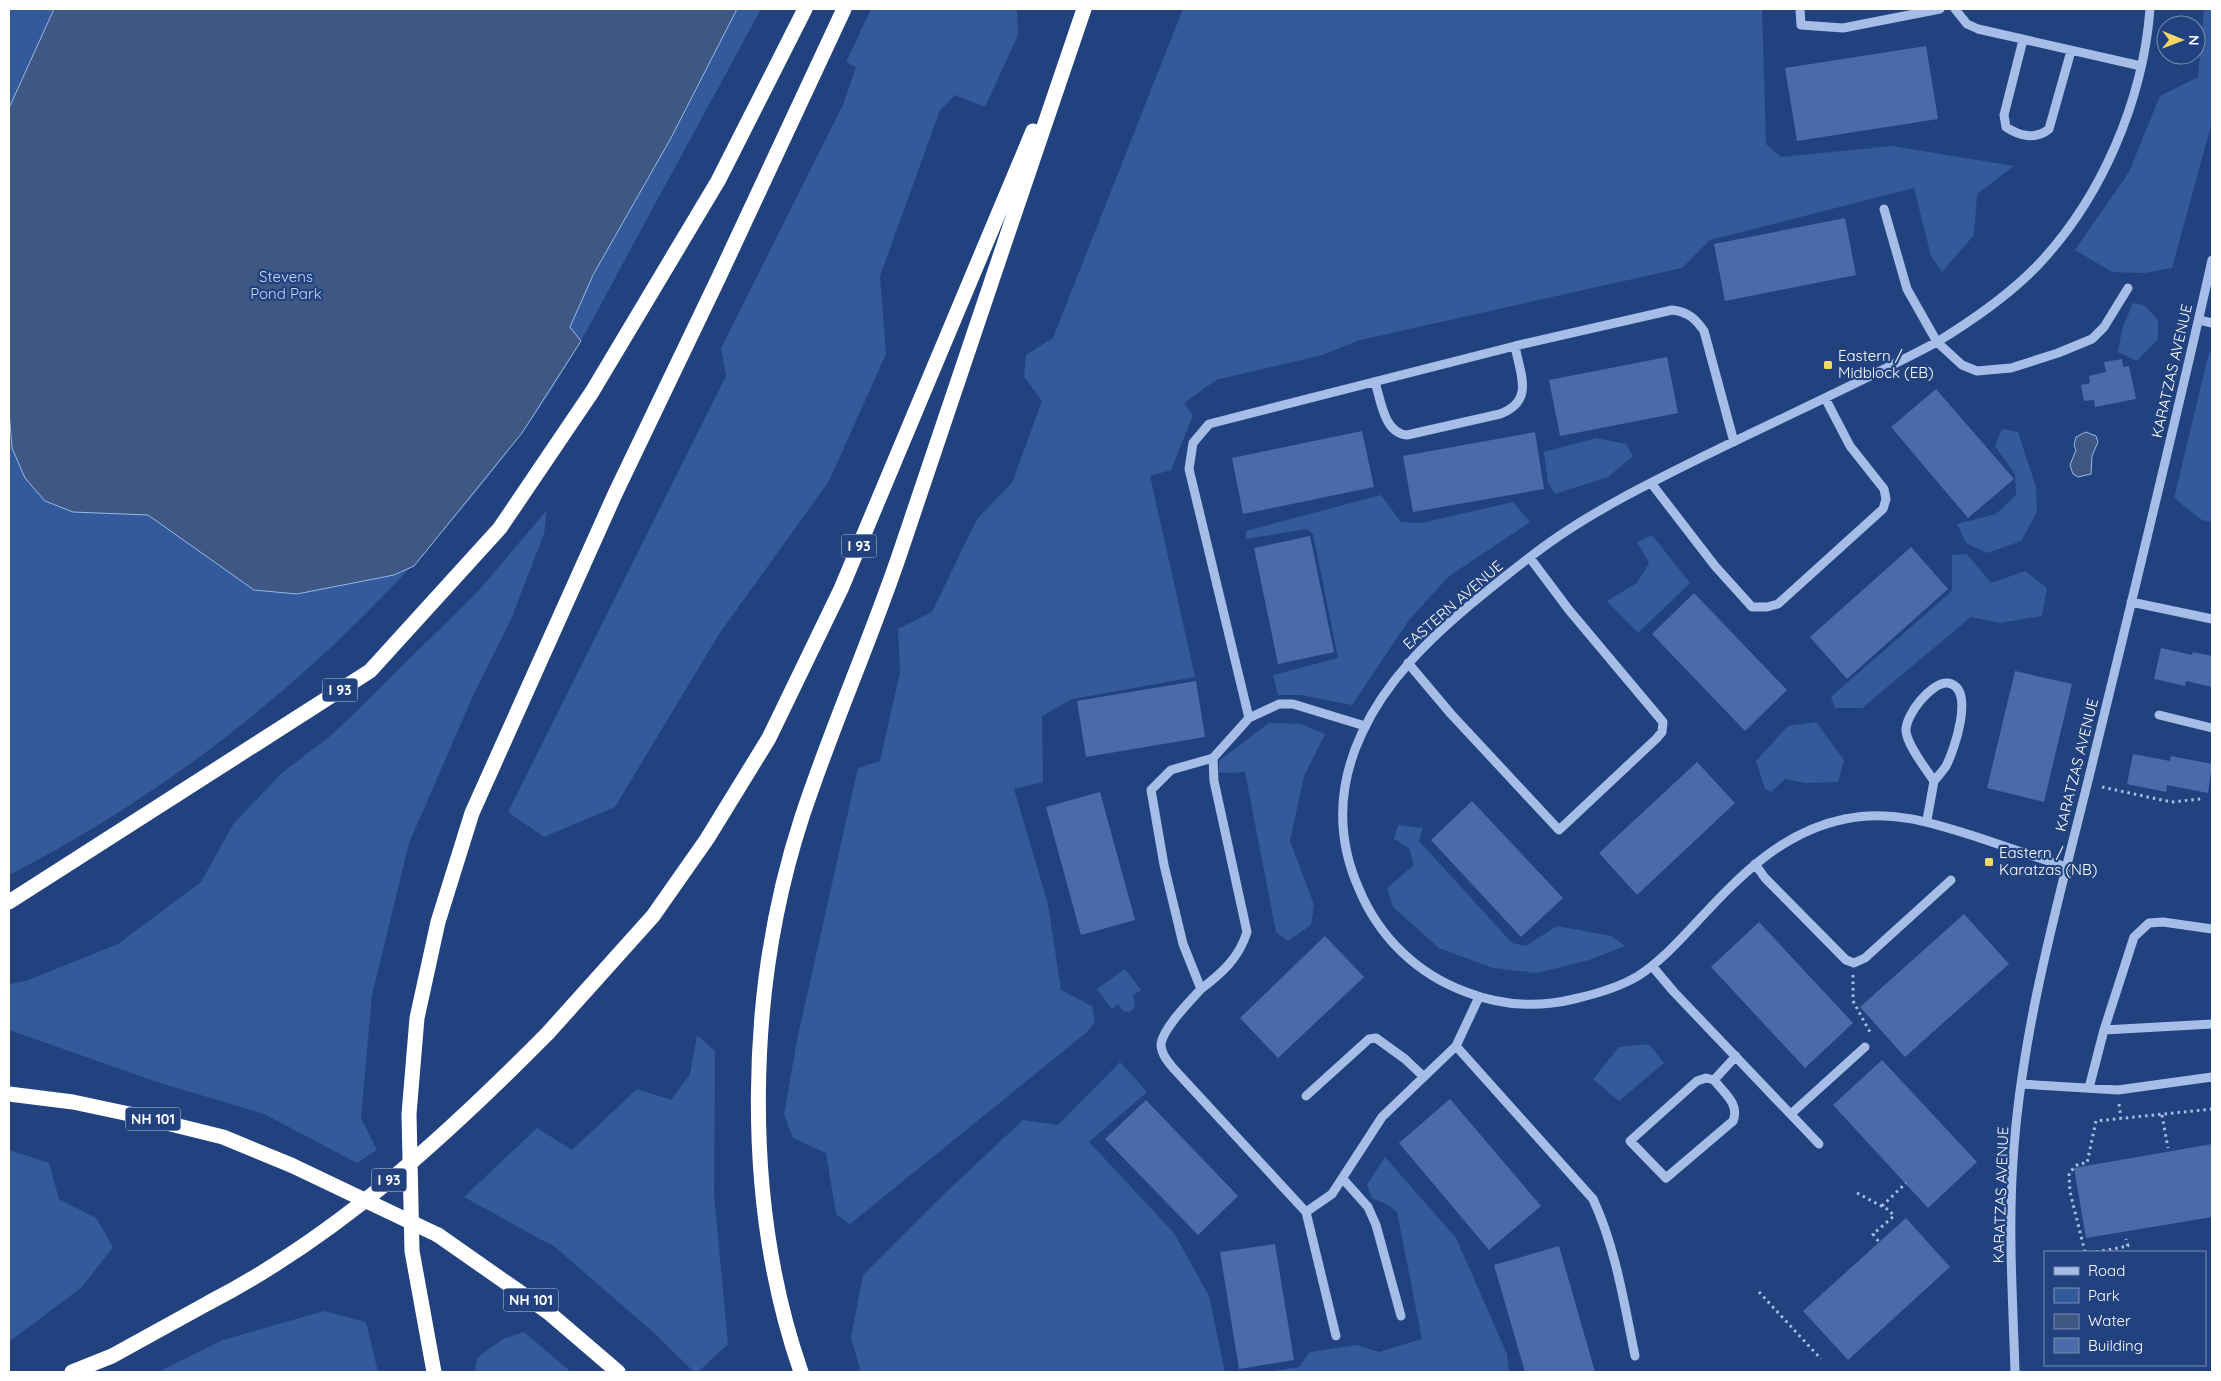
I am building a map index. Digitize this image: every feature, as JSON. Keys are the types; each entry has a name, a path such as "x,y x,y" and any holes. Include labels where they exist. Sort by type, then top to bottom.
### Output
{"highway":[{"name":"I 93","path":"9,902 370,671 500,528 592,392 718,181 805,9"},
{"path":"434,1372 412,1251 409,1114 417,1018 438,922 472,813 615,494 844,9"},
{"name":"I 93","path":"72,1372 112,1356 252,1281 311,1240 416,1160 548,1032 653,916 707,839 769,738 841,589 934,371 1083,9"},
{"path":"801,1372 789,1337 770,1244 760,1149 760,1054 763,1006 771,949 788,866 801,820 833,729 880,612 1083,9"},
{"name":"NH 101","path":"9,1094 73,1102 223,1137 292,1164 438,1235 548,1312 618,1372"}],"street":[{"path":"1800,9 1801,25 1843,28 1940,9"},
{"path":"1955,9 1967,24 1978,29 2141,66"},
{"name":"EASTERN AVENUE","path":"2066,867 1927,820 1888,815 1842,820 1796,836 1755,864 1652,966 1615,987 1592,995 1548,1005 1502,1003 1479,997 1436,979 1399,950 1375,919 1353,875 1344,840 1342,801 1354,751 1365,726 1408,663 1461,612 1530,558 1585,520 1651,482 1937,342 1970,322 2031,272 2052,249 2091,193 2107,163 2124,122 2141,66 2150,9"},
{"path":"2023,40 2004,115 2006,127 2016,134 2042,135 2049,129 2071,51"},
{"path":"1884,209 1907,289 1937,342 1962,365 1976,371 2012,368 2058,353 2092,339 2104,327 2128,288"},
{"name":"KARATZAS AVENUE","path":"2015,1372 2011,1214 2013,1161 2021,1084 2033,1016 2066,867 2212,260"},
{"path":"1249,718 1189,468 1193,443 1210,424 1515,346 1672,310 1685,312 1696,319 1704,331 1734,442"},
{"path":"2199,320 2212,323"},
{"path":"1375,382 1388,422 1392,430 1398,434 1407,435 1500,414 1514,409 1521,398 1523,387 1515,346"},
{"path":"1651,482 1715,566 1752,606 1767,607 1778,604 1883,509 1886,499 1884,489 1850,446 1825,398"},
{"path":"1408,663 1451,714 1559,830 1656,739 1662,732 1662,722 1569,610 1530,558"},
{"path":"2131,602 2212,619"},
{"path":"1927,820 1934,781 1945,767 1952,753 1963,707 1962,696 1957,688 1949,683 1942,684 1917,703 1908,716 1906,732 1910,743 1934,781"},
{"path":"1201,990 1183,944 1164,865 1151,790 1170,770 1213,758 1249,718 1279,704 1293,704 1365,726"},
{"path":"2159,715 2212,728"},
{"path":"1213,758 1214,781 1247,932 1242,949 1226,969 1201,990 1165,1033 1161,1045 1164,1056 1306,1212 1336,1336"},
{"path":"1755,864 1765,878 1846,960 1854,963 1865,958 1950,880"},
{"path":"2089,1088 2104,1030 2134,937 2141,928 2149,923 2163,922 2212,929"},
{"path":"1652,966 1674,992 1792,1113 1819,1144"},
{"path":"1306,1212 1332,1194 1382,1117 1456,1046 1479,997"},
{"path":"2104,1030 2212,1024"},
{"path":"1306,1096 1369,1039 1376,1038 1424,1077"},
{"path":"1456,1046 1593,1199 1605,1225 1615,1258 1635,1356"},
{"path":"1792,1113 1865,1047"},
{"path":"1714,1080 1736,1056"},
{"path":"2021,1084 2118,1090 2212,1077"},
{"path":"1706,1078 1714,1080 1735,1106 1736,1113 1733,1121 1666,1178 1630,1141 1696,1081 1706,1078"},
{"path":"1343,1179 1368,1207 1376,1225 1401,1316"}],"path":[{"path":"2102,787 2171,802 2201,799"},
{"path":"1854,963 1853,1001 1872,1038 1865,1047"},
{"path":"2085,1251 2070,1192 2069,1173 2078,1164 2086,1163 2096,1121 2212,1109"},
{"path":"2162,1115 2168,1148"},
{"path":"1882,1206 1906,1183"},
{"path":"1857,1193 1882,1206 1894,1216 1873,1234 1879,1242"},
{"path":"2101,1251 2128,1246 2126,1239"},
{"path":"1759,1292 1821,1358"}],"green space":[{"name":"Stevens Pond Park","path":"9,9 761,9 565,368 521,434 468,501 412,565 353,627 290,684 224,738 156,788 84,834 9,875"},
{"path":"871,9 1017,9 1018,35 985,107 955,95 940,110 880,276 886,354 829,481 719,634 615,807 544,837 508,812 726,376 721,348 843,105 856,67 846,62"},
{"path":"1183,9 1762,9 1766,144 1781,157 1893,146 2014,166 1977,194 1974,235 1942,272 1931,256 1914,188 1710,240 1682,268 1360,340 1322,355 1216,380 1184,403 1193,415 1171,470 1150,476 1195,677 1072,699 1042,716 1043,782 1014,789 1048,904 1061,990 1092,1006 1095,1022 1087,1032 850,1224 836,1214 826,1153 793,1138 784,1115 797,1040 858,768 880,761 900,672 898,629 932,612 977,519 1012,483 1042,401 1024,377 1026,355 1053,338"},
{"path":"2204,9 2212,9 2212,122 2172,268 2144,273 2112,272 2075,250 2129,172 2160,96 2198,77 2199,65 2206,65 2206,15 2203,15"},
{"path":"2133,303 2144,305 2158,320 2158,339 2137,361 2118,352 2122,329"},
{"path":"2212,351 2212,522 2202,520 2174,498 2209,353"},
{"path":"2002,429 2018,432 2036,487 2037,512 2021,541 1987,553 1966,543 1957,524 1996,514 2016,495 2015,474 1995,446"},
{"path":"1596,438 1626,444 1633,456 1608,477 1555,494 1548,483 1544,452"},
{"path":"1381,495 1401,522 1422,523 1513,502 1530,522 1448,577 1409,620 1352,705 1301,695 1278,695 1273,675 1338,658 1313,534 1307,529 1246,539 1246,531"},
{"path":"547,510 544,534 511,619 472,698 409,843 372,995 361,1118 377,1150 357,1163 264,1114 160,1083 9,1030 9,984 26,981 118,944 201,882 234,823 283,772 333,734 480,589"},
{"path":"1652,535 1690,583 1638,633 1607,601 1637,583 1649,563 1637,542"},
{"path":"1967,554 1991,583 2025,571 2047,588 2042,616 2000,623 1971,617 1862,708 1835,708 1831,697 1952,591 1952,555"},
{"path":"1816,722 1844,760 1838,782 1805,783 1785,779 1771,792 1765,789 1756,761 1788,726"},
{"path":"1269,723 1301,724 1325,734 1304,776 1290,841 1314,905 1311,925 1288,941 1276,932 1245,772 1218,773 1220,760"},
{"path":"1398,825 1423,828 1419,841 1512,943 1526,946 1557,926 1611,936 1625,946 1589,960 1537,973 1493,968 1439,948 1393,907 1387,888 1414,865 1409,848 1394,839"},
{"path":"1125,969 1141,990 1132,996 1135,1001 1134,1008 1129,1012 1123,1011 1118,1004 1112,1009 1097,989"},
{"path":"697,1035 715,1051 714,1194 728,1344 698,1372 694,1372 653,1332 555,1247 464,1197 537,1128 572,1150 637,1089 671,1100 690,1074"},
{"path":"1649,1044 1664,1063 1619,1101 1593,1079 1619,1047"},
{"path":"1120,1062 1147,1092 1089,1142 1174,1233 1209,1296 1225,1372 861,1372 851,1338 863,1275 942,1196 1023,1120 1058,1125"},
{"path":"9,1150 49,1163 59,1199 96,1218 113,1247 82,1287 9,1342"},
{"path":"1385,1157 1456,1238 1507,1354 1509,1372 1267,1372 1299,1367 1310,1352 1357,1345 1379,1352 1422,1339 1397,1212 1388,1205 1372,1198 1367,1185"},
{"path":"324,1311 366,1322 378,1372 158,1372 223,1340"},
{"path":"524,1332 571,1372 475,1372 477,1358 503,1339"}],"water":[{"name":"Stevens Pond Park","path":"54,9 737,9 671,138 593,275 570,327 581,341 522,433 414,566 394,575 297,594 254,590 148,515 73,512 45,501 25,478 12,448 9,410 9,108"},
{"path":"2086,432 2096,436 2098,442 2092,456 2091,474 2078,477 2073,474 2070,465 2076,450 2074,446 2076,437"}],"building":[{"path":"1926,46 1938,119 1797,141 1785,68"},
{"path":"1845,218 1856,275 1725,301 1714,244"},
{"path":"1667,357 1678,413 1560,436 1549,380"},
{"path":"2122,359 2123,367 2129,366 2136,399 2095,407 2094,400 2084,401 2081,385 2090,383 2089,376 2106,372 2104,362"},
{"path":"1936,389 2014,479 1968,518 1891,427"},
{"path":"1362,431 1374,487 1243,514 1232,458"},
{"path":"1535,432 1544,489 1413,512 1403,456"},
{"path":"1310,536 1334,652 1278,664 1254,548"},
{"path":"1911,547 1948,589 1847,679 1810,637"},
{"path":"1694,593 1787,690 1745,731 1652,634"},
{"path":"2161,648 2192,655 2193,652 2212,656 2212,687 2186,681 2185,686 2154,679"},
{"path":"2015,671 2072,684 2044,802 1987,788"},
{"path":"1196,681 1205,737 1086,757 1077,701"},
{"path":"2133,754 2170,761 2171,756 2212,764 2208,793 2167,785 2166,792 2127,784"},
{"path":"1697,762 1735,803 1637,895 1599,853"},
{"path":"1100,792 1135,920 1081,935 1046,807"},
{"path":"1472,801 1563,898 1521,937 1431,840"},
{"path":"1964,914 2009,964 1905,1057 1860,1007"},
{"path":"1759,922 1853,1023 1805,1068 1711,967"},
{"path":"1325,936 1364,977 1278,1058 1240,1018"},
{"path":"1882,1060 1977,1162 1928,1208 1833,1105"},
{"path":"1450,1099 1541,1206 1489,1250 1399,1143"},
{"path":"1146,1100 1238,1196 1198,1235 1105,1139"},
{"path":"2212,1144 2212,1217 2086,1238 2074,1168"},
{"path":"1906,1218 1950,1267 1848,1360 1803,1311"},
{"path":"1275,1244 1294,1360 1239,1369 1220,1252"},
{"path":"1559,1246 1595,1372 1525,1372 1494,1265"}],"place":[{"name":"Eastern / Midblock (EB)","path":"1828,365"},
{"name":"Eastern / Karatzas (NB)","path":"1989,862"}]}
